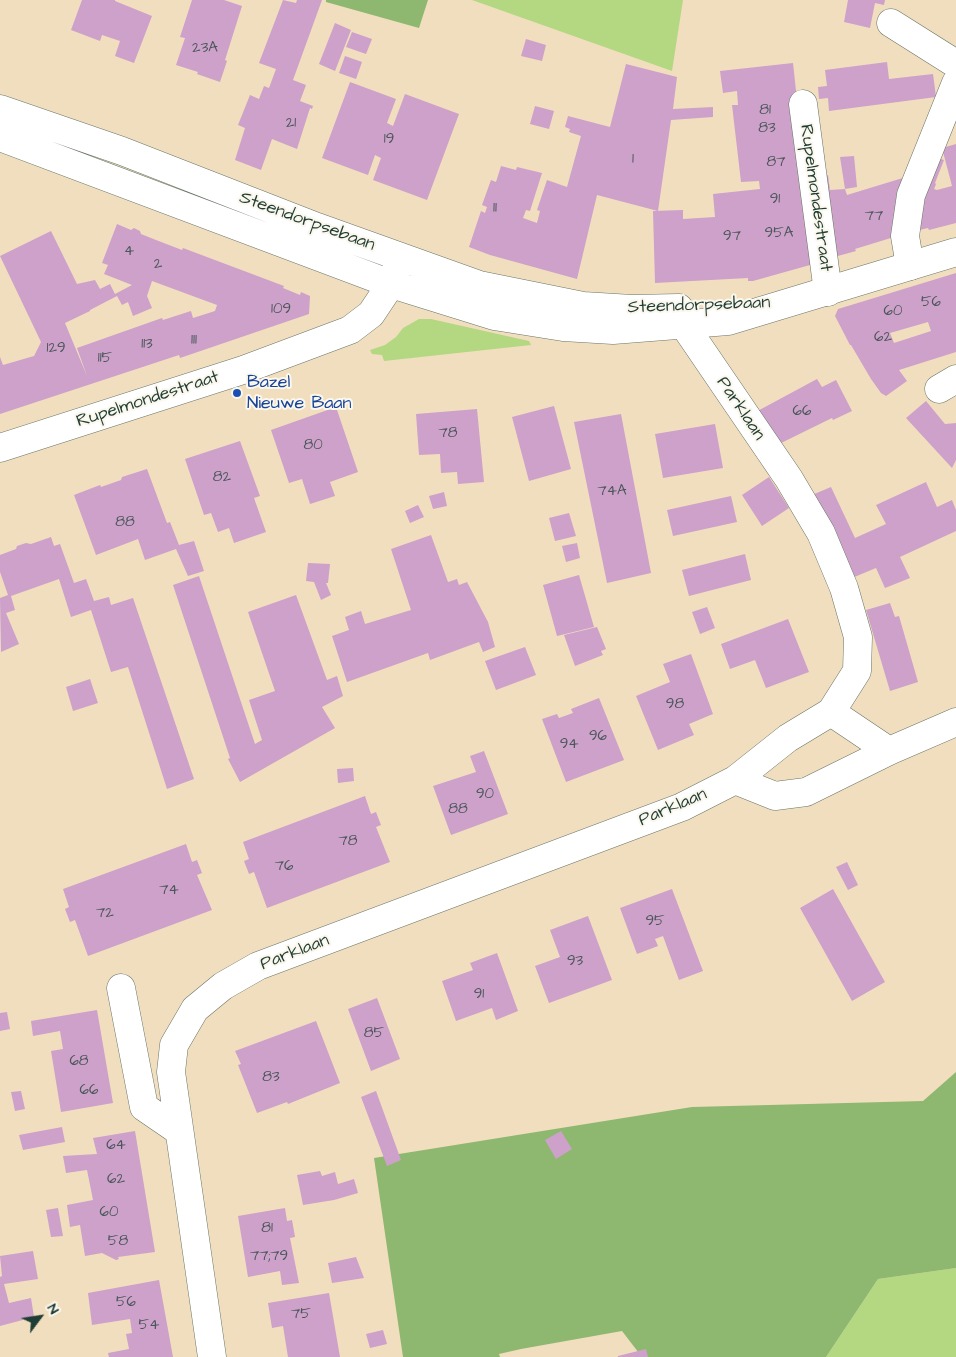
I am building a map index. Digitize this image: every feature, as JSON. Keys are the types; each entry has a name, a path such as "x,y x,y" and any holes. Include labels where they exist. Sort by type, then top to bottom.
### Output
{"street":[{"path":"891,23 956,64"},
{"path":"910,266 905,236 911,195 956,83"},
{"name":"Rupelmondestraat","path":"803,104 828,292"},
{"name":"Steendorpsebaan","path":"0,108 122,151 317,227 479,285 583,306 632,310 788,302"},
{"name":"Steendorpsebaan","path":"0,137 391,284 494,316 563,327 613,330 728,321 788,302"},
{"name":"Rupelmondestraat","path":"788,302 828,292 956,252"},
{"name":"Rupelmondestraat","path":"0,448 243,370 350,330 371,314 391,284 401,256"},
{"name":"Parklaan","path":"212,1357 171,1072 174,1046 195,1009 223,986 258,966 682,808 735,780 788,738 831,712 857,671 858,637 844,588 821,533 789,479 684,325"},
{"path":"831,712 889,751"},
{"path":"735,780 775,796 806,792 889,751 956,722"},
{"path":"121,988 144,1107 179,1131"}],"green space":[{"path":"326,0 428,0 419,28 326,2"},
{"path":"472,0 683,0 672,71"},
{"path":"419,319 431,319 529,341 531,345 384,361 382,355 372,354 370,350 385,345 396,337 403,328"},
{"path":"956,1072 956,1268 878,1279 826,1357 642,1357 622,1331 521,1349 499,1354 500,1357 403,1357 374,1158 692,1107 923,1101"},
{"path":"956,1268 956,1357 826,1357 878,1279"}],"building":[{"path":"82,0 115,0 152,16 134,63 115,56 120,41 102,35 100,41 71,30"},
{"path":"192,0 224,0 242,6 220,82 176,65 185,38 180,37"},
{"path":"283,0 296,3 297,0 322,0 293,80 306,85 300,101 313,106 312,109 310,108 297,149 272,139 261,170 235,160 245,128 238,125 250,95 259,99 264,86 269,88 276,69 259,63"},
{"path":"848,0 885,0 884,5 875,3 870,28 844,22"},
{"path":"335,23 351,30 335,71 319,64"},
{"path":"352,32 372,39 366,54 346,47"},
{"path":"526,39 546,45 542,61 521,56"},
{"path":"345,56 362,62 356,79 339,73"},
{"path":"887,62 889,79 933,74 936,97 829,111 828,98 819,99 818,87 827,86 825,70"},
{"path":"793,63 814,258 810,265 753,281 748,281 748,278 655,283 653,211 683,210 683,219 715,217 713,194 760,189 759,181 741,182 732,105 738,105 737,91 723,93 720,71"},
{"path":"626,64 677,77 673,109 713,107 713,117 671,120 658,211 597,195 577,279 490,255 469,247 481,211 485,213 487,207 482,205 491,180 496,182 501,166 516,170 517,167 542,173 530,211 526,210 523,218 537,223 540,211 537,210 547,180 567,187 581,136 569,132 570,129 565,127 568,116 610,127"},
{"path":"350,82 396,99 387,123 393,126 405,94 459,114 427,200 373,180 381,158 375,155 368,175 322,158"},
{"path":"535,106 554,111 549,129 530,124"},
{"path":"956,144 956,223 929,230 928,228 915,231 926,188 938,158 944,160 934,189 952,186 942,148"},
{"path":"854,156 857,187 845,189 840,157"},
{"path":"828,175 830,190 845,189 847,195 906,177 894,237 827,259 819,179"},
{"path":"117,224 131,230 134,228 140,231 141,234 156,240 182,250 183,248 284,286 283,288 300,295 301,292 310,296 309,314 180,358 179,355 0,414 0,357 3,365 34,356 41,342 0,256 51,231 77,284 95,280 100,289 110,284 115,294 132,285 104,274 108,265 102,263","holes":["152,281 217,305 215,311 193,318 191,311 163,320 162,318 77,348 87,376 65,323 117,296 122,305 128,302 133,316 152,308 147,296"]},
{"path":"956,273 956,352 899,370 907,381 886,396 881,393 871,379 850,345 835,316 838,309","holes":["928,322 931,331 894,343 890,333"]},
{"path":"817,379 822,387 836,380 852,411 833,420 832,418 775,446 752,414"},
{"path":"926,401 945,424 956,423 956,460 952,468 906,418"},
{"path":"554,406 571,469 529,481 512,417"},
{"path":"336,407 358,472 330,482 335,496 310,504 302,479 289,483 271,430"},
{"path":"477,409 484,482 458,484 457,472 441,473 440,454 419,455 416,414"},
{"path":"621,414 651,573 607,583 574,422"},
{"path":"715,424 723,468 663,478 655,434"},
{"path":"240,441 260,496 254,498 266,532 234,543 229,528 218,532 211,513 204,515 185,459"},
{"path":"147,469 167,523 170,522 179,545 194,541 204,571 188,576 176,549 145,560 138,539 96,555 74,495 100,485 101,487 121,480 122,477"},
{"path":"769,477 789,508 762,526 742,495"},
{"path":"926,482 937,507 952,500 956,510 956,531 900,557 910,578 885,588 876,568 852,578 812,495 831,487 855,538 886,524 876,505"},
{"path":"444,492 447,506 433,509 429,496"},
{"path":"731,496 737,522 673,536 667,510"},
{"path":"418,505 424,517 410,523 405,511"},
{"path":"569,513 576,536 555,541 549,518"},
{"path":"431,535 448,582 457,579 459,585 467,582 488,622 495,647 483,652 479,642 430,660 428,653 347,682 332,636 349,630 345,617 361,611 365,624 411,610 391,549"},
{"path":"51,537 54,546 60,544 74,583 86,579 94,601 109,597 111,605 133,598 194,779 167,789 128,667 111,672 91,610 71,617 59,579 11,596 15,610 6,613 19,644 1,652 0,598 8,595 0,572 0,555 16,549 17,546 26,543 31,544"},
{"path":"577,543 580,558 566,562 562,546"},
{"path":"745,554 751,580 689,596 682,570"},
{"path":"308,563 330,564 328,583 326,583 331,595 321,600 314,582 306,581"},
{"path":"579,575 594,627 557,636 543,585"},
{"path":"199,576 255,744 262,740 249,700 275,691 248,612 296,595 327,680 337,676 343,696 322,707 335,728 240,782 228,759 230,758 173,585"},
{"path":"890,603 895,617 899,616 918,682 890,691 866,610"},
{"path":"707,607 715,628 700,634 692,612"},
{"path":"788,619 809,672 766,688 755,660 730,669 721,644"},
{"path":"597,627 606,649 601,651 603,655 575,666 564,635"},
{"path":"525,647 536,675 496,690 485,661"},
{"path":"691,654 713,714 689,724 694,735 658,750 636,696 670,682 663,664"},
{"path":"90,679 98,703 73,711 66,687"},
{"path":"599,698 624,760 566,782 542,719 557,714 559,718 573,713 571,709"},
{"path":"484,751 508,814 451,835 433,786 476,772 470,756"},
{"path":"353,768 354,781 338,783 337,769"},
{"path":"365,796 371,814 376,812 381,825 376,827 390,862 267,908 254,872 249,874 244,861 249,859 243,842"},
{"path":"186,844 192,862 197,860 202,873 197,875 212,910 88,956 75,920 70,922 65,909 69,907 63,889"},
{"path":"847,862 858,885 848,890 836,867"},
{"path":"672,889 703,971 679,980 663,936 655,939 658,946 637,954 620,908"},
{"path":"833,889 885,982 852,1001 800,908"},
{"path":"588,916 612,980 549,1003 535,966 560,957 550,930"},
{"path":"497,953 518,1011 496,1020 492,1008 456,1021 442,981 473,970 470,963"},
{"path":"377,998 400,1059 371,1071 348,1009"},
{"path":"97,1010 113,1103 61,1112 51,1051 63,1049 60,1031 33,1036 31,1021"},
{"path":"7,1012 10,1029 0,1031 0,1013"},
{"path":"316,1021 340,1083 288,1104 287,1102 257,1113 238,1065 241,1064 235,1051"},
{"path":"21,1091 25,1109 15,1111 11,1092"},
{"path":"376,1091 401,1160 387,1166 361,1097"},
{"path":"62,1127 65,1142 23,1150 19,1135"},
{"path":"135,1131 155,1252 118,1257 119,1259 116,1260 102,1253 85,1256 80,1225 70,1227 67,1205 93,1200 87,1170 66,1173 63,1156 97,1154 93,1138"},
{"path":"561,1131 572,1149 556,1159 545,1140"},
{"path":"320,1171 322,1176 335,1172 338,1184 354,1179 358,1193 334,1200 303,1205 297,1175"},
{"path":"58,1208 63,1236 51,1237 46,1210"},
{"path":"285,1208 287,1221 292,1220 295,1237 290,1238 299,1283 282,1285 280,1271 248,1277 238,1216"},
{"path":"33,1251 38,1279 4,1284 9,1303 31,1298 34,1317 0,1326 0,1277 2,1276 0,1256"},
{"path":"356,1257 364,1278 332,1283 328,1263"},
{"path":"159,1280 173,1357 109,1357 108,1353 129,1349 126,1334 132,1333 130,1319 92,1325 88,1293"},
{"path":"329,1293 340,1357 288,1357 283,1326 272,1328 268,1303"},
{"path":"383,1330 387,1344 370,1348 366,1334"},
{"path":"646,1349 648,1357 618,1357 618,1356"}],"place":[{"name":"Bazel Nieuwe Baan","path":"237,393"}]}
